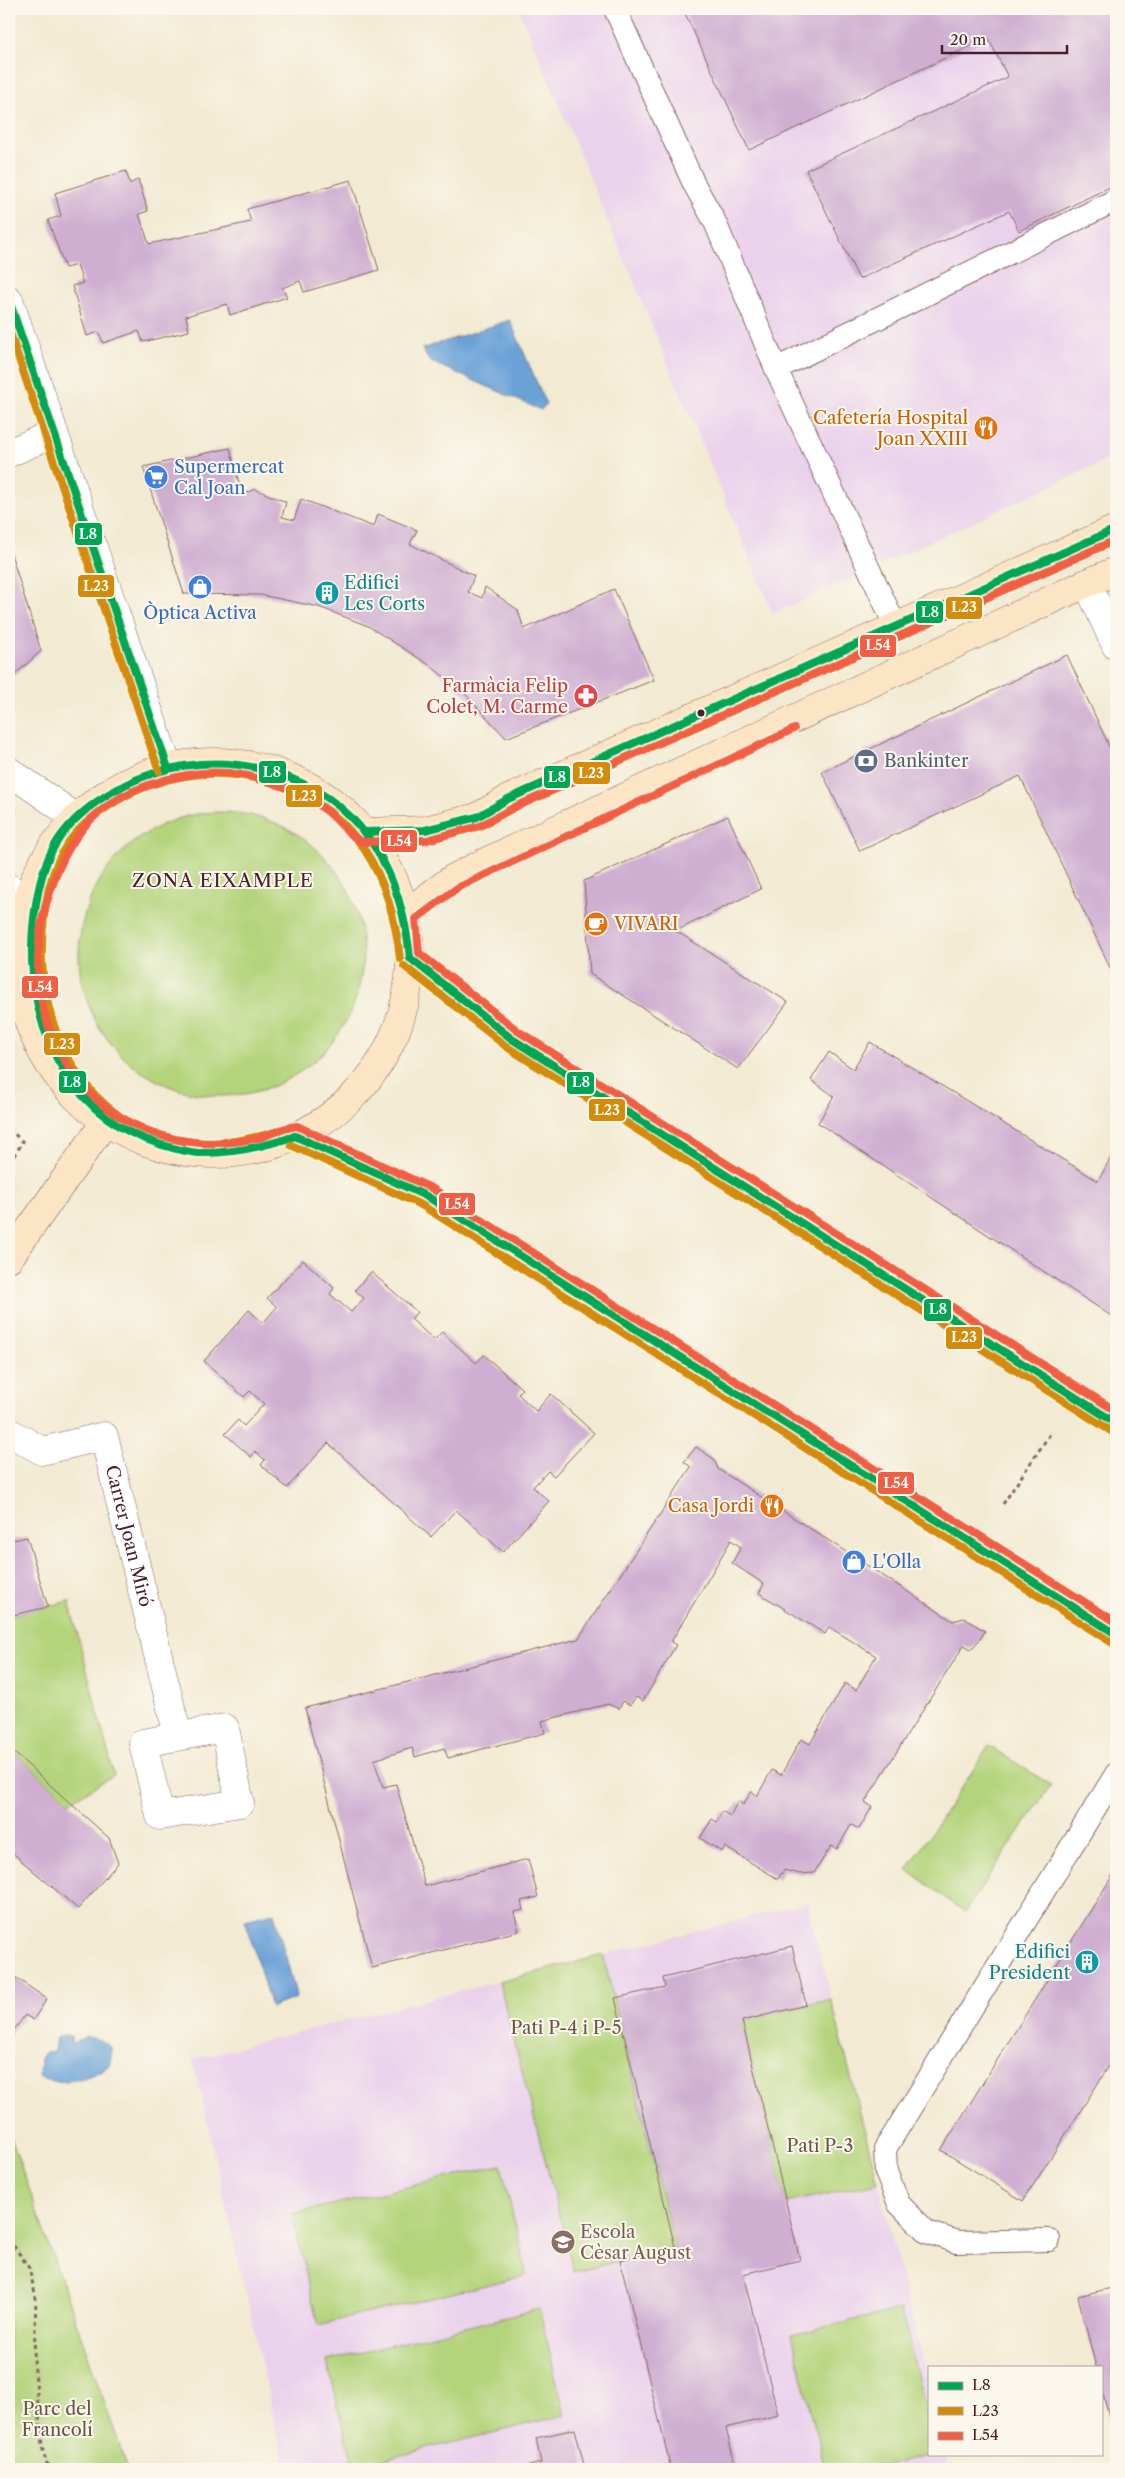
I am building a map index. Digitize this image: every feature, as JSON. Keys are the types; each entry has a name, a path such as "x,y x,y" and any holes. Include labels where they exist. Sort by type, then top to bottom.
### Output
{"street":[{"path":"9,300 168,768"},
{"path":"9,452 54,433"},
{"path":"364,832 425,830 477,816 508,798 1116,529"},
{"path":"405,914 452,879 485,862 1087,582 1116,571"},
{"path":"1087,582 1116,646"},
{"path":"216,762 245,765 275,772 310,788 326,797 341,809 364,832 388,867 399,891 405,914 410,958 408,988 404,1009 383,1058 370,1078 328,1118 295,1136 268,1146 213,1154 183,1151 146,1141 106,1121 80,1100 53,1069 38,1043 28,1018 20,989 18,968 21,926 18,894 64,832 107,794 131,781 168,768 216,762"},
{"path":"9,771 78,819"},
{"path":"410,958 512,1039 1116,1423"},
{"path":"9,1258 106,1121"},
{"path":"295,1136 428,1197 1116,1634"},
{"name":"Carrer Joan Miró","path":"9,1432 42,1451 104,1436 178,1736"}],"lane":[{"path":"615,9 694,184 715,222 776,369 895,626"},
{"path":"776,369 1116,200"},
{"path":"1049,2240 957,2242 927,2232 899,2204 886,2172 885,2149 1116,1774"}],"path":[{"path":"9,1128 24,1142 9,1163"},
{"path":"1002,1504 1052,1431"},
{"path":"9,2239 29,2268 36,2298 34,2360 42,2446 48,2469"}],"shaded area":[{"path":"519,9 1116,9 1116,456 773,614"},
{"name":"Escola Cèsar August","path":"807,1903 928,2380 928,2456 947,2456 949,2463 924,2469 285,2469 193,2059"}],"green space":[{"path":"221,812 262,818 288,829 311,844 331,864 346,887 357,913 363,954 357,995 346,1021 331,1044 311,1064 288,1079 262,1090 221,1096 180,1090 154,1079 131,1064 111,1044 96,1021 85,995 79,954 85,913 96,887 111,864 131,844 154,829 180,818"},
{"path":"69,1601 114,1775 69,1802 9,1748 9,1616"},
{"path":"989,1746 1051,1785 965,1912 907,1870"},
{"name":"Pati P-4 i P-5","path":"603,1955 675,2247 574,2272 499,1982"},
{"name":"Pati P-3","path":"831,1999 878,2183 786,2203 742,2021"},
{"name":"Parc del Francolí","path":"9,2137 11,2138 128,2469 9,2469"},
{"path":"501,2165 527,2275 318,2325 292,2214"},
{"path":"539,2309 565,2415 353,2467 327,2361"},
{"path":"901,2309 928,2418 928,2456 871,2469 825,2469 792,2335"}],"water":[{"path":"510,320 546,404 541,410 429,361 422,349"},
{"path":"274,1913 297,1998 271,2007 245,1920"},
{"path":"64,2035 71,2036 71,2042 75,2043 89,2037 107,2044 111,2047 111,2064 95,2074 76,2080 57,2081 39,2077 40,2058 46,2052 54,2051 56,2038"}],"building":[{"path":"683,9 1116,9 1116,184 1019,231 1009,211 859,279 806,170 1008,77 988,38 749,150"},
{"path":"126,171 130,184 138,179 148,211 139,214 149,244 251,222 247,209 351,180 379,270 304,292 300,281 282,288 287,297 230,315 227,304 186,316 189,331 143,342 139,331 103,343 99,332 87,336 72,286 83,283 77,265 65,268 48,220 61,216 55,193"},
{"name":"Edifici Les Corts","path":"230,448 242,495 255,489 286,502 282,517 294,520 301,499 374,527 378,514 417,530 410,544 474,576 468,592 482,598 485,587 518,610 524,629 614,589 654,680 506,738 465,694 431,666 368,626 319,607 261,595 184,594 143,467"},
{"path":"9,547 41,651 9,680"},
{"path":"1067,655 1116,761 1116,980 1020,776 860,851 822,772"},
{"path":"728,816 761,889 676,931 788,1002 738,1069 590,974 584,881"},
{"path":"870,1042 1098,1181 1116,1148 1116,1319 818,1123 834,1096 811,1080 829,1052 853,1069"},
{"path":"303,1260 334,1288 330,1294 351,1312 364,1298 355,1290 371,1272 417,1312 411,1319 434,1340 442,1332 476,1363 484,1355 522,1389 518,1394 536,1411 551,1394 594,1433 554,1476 548,1471 533,1487 549,1501 503,1552 456,1510 431,1537 328,1443 287,1488 261,1465 265,1460 255,1451 251,1457 225,1434 238,1420 244,1426 264,1404 250,1391 244,1397 204,1361 249,1310 263,1323 277,1307 267,1298"},
{"path":"696,1447 714,1459 718,1469 953,1621 964,1618 985,1631 981,1638 971,1649 964,1645 865,1802 872,1807 859,1829 851,1825 837,1849 831,1846 814,1873 800,1874 784,1870 778,1879 725,1847 722,1852 700,1838 712,1819 717,1822 722,1811 730,1816 738,1801 743,1805 752,1791 757,1796 772,1770 781,1775 801,1739 810,1744 845,1683 856,1690 876,1656 829,1627 825,1634 759,1593 764,1584 732,1563 741,1547 731,1540 671,1642 676,1645 643,1701 636,1697 630,1705 623,1701 619,1709 608,1704 542,1721 545,1733 448,1758 444,1748 415,1757 412,1748 374,1760 383,1787 396,1784 425,1886 528,1859 538,1897 521,1901 523,1910 514,1912 519,1931 372,1968 305,1708 578,1639 691,1467 684,1462"},
{"path":"27,1537 48,1607 9,1616 9,1541"},
{"path":"9,1748 109,1838 118,1863 78,1909 9,1850"},
{"name":"Edifici President","path":"1116,1870 1116,2055 1023,2201 941,2150"},
{"path":"792,1946 806,2005 742,2021 800,2260 743,2274 778,2415 726,2428 736,2469 671,2469 620,2260 675,2247 615,1998 665,1987 663,1978"},
{"path":"9,1973 47,1999 33,2020 25,2015 9,2037"},
{"path":"1116,2287 1116,2442 1102,2391 1102,2366 1096,2366 1078,2296"},
{"path":"575,2429 585,2469 517,2469 541,2463 536,2438"}],"transit line":[{"name":"L8","path":"9,300 168,768"},
{"name":"L23","path":"9,330 159,771"},
{"name":"L8","path":"364,832 425,830 477,817 508,799 1116,529"},
{"name":"L23","path":"364,842 427,840 480,826 513,808 1116,540"},
{"name":"L54","path":"1116,540 513,808 480,826 427,840 362,842 349,833 328,812 306,797 269,781 242,775 229,773 191,774 151,784 132,792 98,813 80,832 71,846 56,876 41,925 38,965 42,1005 54,1042 74,1075 101,1103 134,1125 175,1139 208,1143 229,1143 262,1137 284,1128 297,1126 433,1189 1116,1622"},
{"name":"L54","path":"794,729 457,888 416,919 419,953 518,1031 1116,1411"},
{"name":"L8","path":"295,1136 235,1151 188,1152 159,1144 130,1132 105,1116 83,1097 66,1074 52,1049 42,1021 35,992 32,961 36,902 44,871 55,845 63,833 85,810 112,792 154,773 171,768 205,764 239,765 273,772 318,791 341,808 361,828 377,850 399,901 406,929 410,958"},
{"name":"L23","path":"292,1127 256,1137 207,1143 161,1136 131,1123 105,1105 84,1082 67,1055 54,1026 46,994 42,961 42,934 46,904 52,876 63,851 80,829 104,809 131,793 157,783 190,776 222,774 255,778 287,788 313,801 335,816 354,835 369,856 381,880 390,905 400,959"},
{"name":"L8","path":"410,958 512,1039 1116,1423"},
{"name":"L23","path":"404,966 507,1047 1111,1431"},
{"name":"L8","path":"295,1136 428,1197 1116,1634"},
{"name":"L23","path":"291,1145 423,1206 1111,1642"}],"place":[{"name":"Cafetería Hospital Joan XXIII","path":"986,428"},
{"name":"Supermercat Cal Joan","path":"156,477"},
{"name":"Òptica Activa","path":"200,587"},
{"name":"Edifici Les Corts","path":"327,593"},
{"name":"Farmàcia Felip Colet, M. Carme","path":"586,696"},
{"name":"Bankinter","path":"866,761"},
{"name":"VIVARI","path":"596,924"},
{"name":"Casa Jordi","path":"772,1506"},
{"name":"L'Olla","path":"854,1562"},
{"name":"Edifici President","path":"1087,1962"},
{"name":"Escola Cèsar August","path":"563,2242"}],"district":[{"name":"ZONA EIXAMPLE","path":"223,880"}]}
